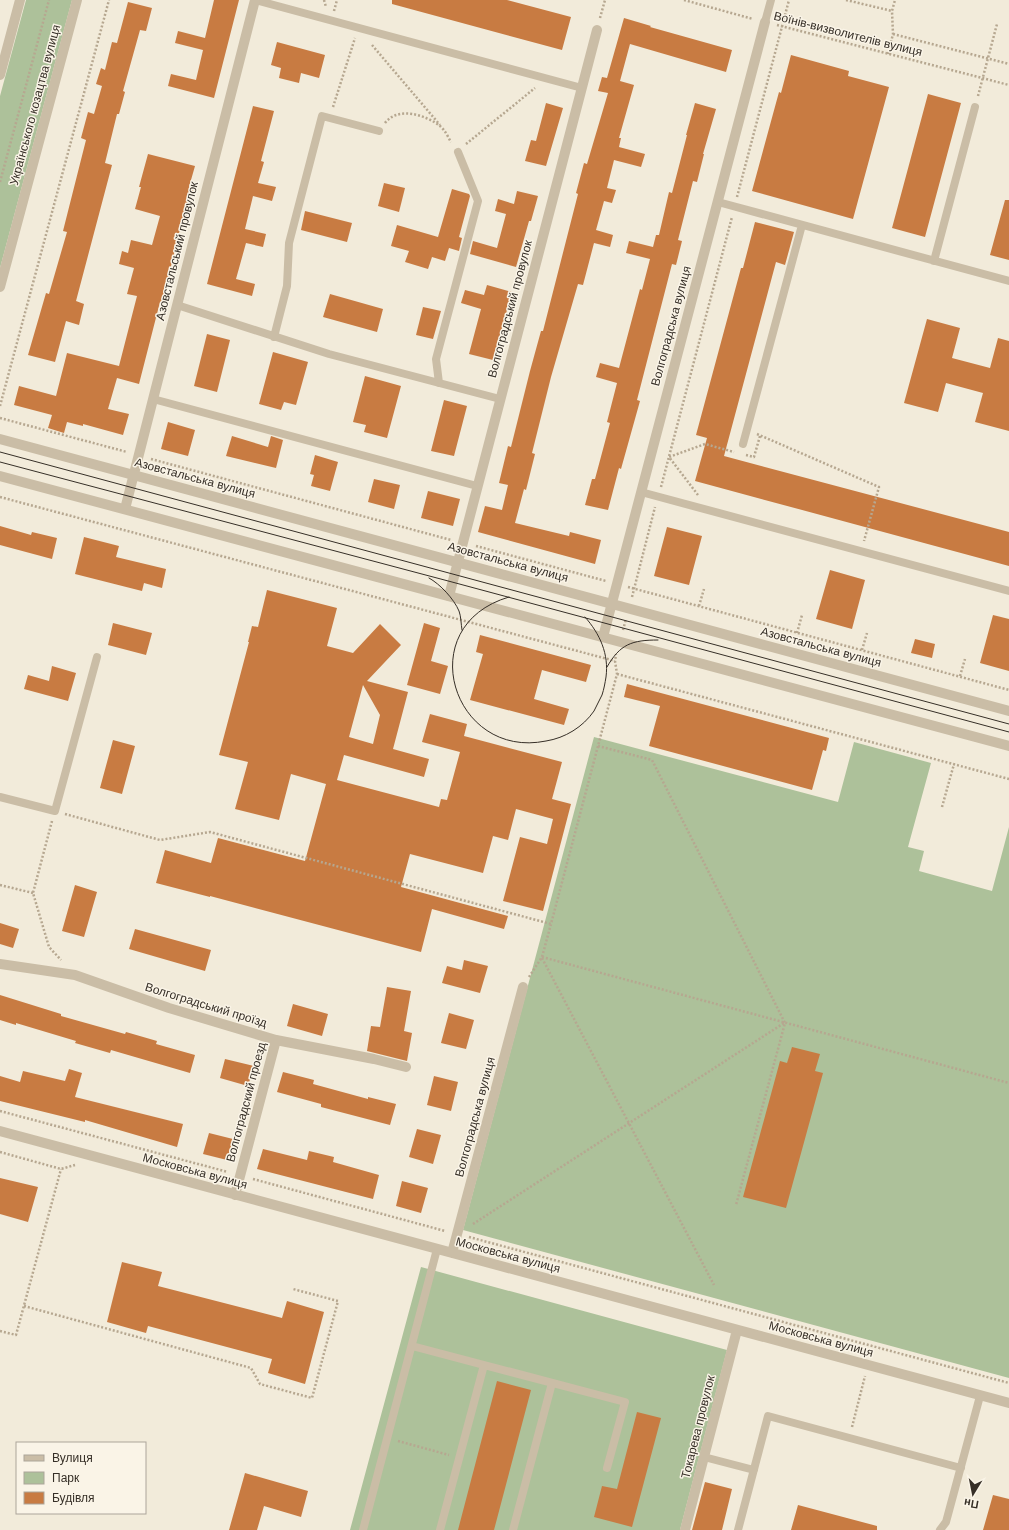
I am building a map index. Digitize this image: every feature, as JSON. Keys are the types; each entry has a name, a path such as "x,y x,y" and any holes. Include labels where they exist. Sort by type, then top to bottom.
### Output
{"street":[{"path":"0,75 20,0"},
{"name":"Українського козацтва вулиця","path":"0,287 77,0"},
{"name":"Азовстальський провулок","path":"125,509 255,0"},
{"name":"Волгоградська вулиця","path":"603,637 765,22"},
{"name":"Волгоградський провулок","path":"449,596 597,30"},
{"name":"Азовстальська вулиця","path":"0,439 1009,711"},
{"path":"0,476 1009,746"},
{"name":"Волгоградський проїзд","path":"0,964 75,976 169,1008 276,1040 374,1059 406,1067"},
{"name":"Волгоградська вулиця","path":"452,1253 523,987"},
{"name":"Волгоградский проезд","path":"235,1195 276,1040"},
{"name":"Московська вулиця","path":"0,1131 1009,1403"},
{"name":"Токарева провулок","path":"685,1530 737,1330"}],"lane":[{"path":"255,0 582,88"},
{"path":"765,22 771,0"},
{"path":"934,261 975,107"},
{"path":"274,337 287,286 289,243 322,116 379,131"},
{"path":"439,383 436,359 478,201 458,152"},
{"path":"718,202 1009,281"},
{"path":"743,444 802,225"},
{"path":"177,305 328,354 500,399"},
{"path":"153,399 477,486"},
{"path":"641,492 1009,591"},
{"path":"0,797 55,811 97,657"},
{"path":"363,1530 437,1249"},
{"path":"412,1346 625,1402 607,1468"},
{"path":"440,1530 484,1365"},
{"path":"513,1530 552,1383"},
{"path":"940,1530 946,1522 980,1396"},
{"path":"738,1530 768,1416 961,1468"},
{"path":"704,1457 754,1470"}],"path":[{"path":"0,182 49,0"},
{"path":"0,406 109,0"},
{"path":"597,30 605,0"},
{"name":"Воїнів-визволителів вулиця","path":"684,0 782,27 1009,85"},
{"path":"523,987 542,957 551,924 617,674 615,661 789,0"},
{"path":"846,0 892,11"},
{"path":"888,54 893,34 892,11 895,0"},
{"path":"975,107 998,24"},
{"path":"329,118 358,28"},
{"path":"358,28 442,127 458,152 546,78"},
{"path":"893,34 1009,64"},
{"path":"379,131 389,118 403,114 421,116 442,127"},
{"path":"0,418 617,584"},
{"path":"747,430 879,487 861,552"},
{"path":"668,457 705,444 754,457 760,436"},
{"path":"668,457 711,511"},
{"path":"0,496 615,661"},
{"path":"634,589 1009,690"},
{"path":"699,606 704,589"},
{"path":"797,633 802,615"},
{"path":"862,650 867,632"},
{"path":"960,676 964,659"},
{"path":"617,674 1009,779"},
{"path":"598,746 652,760 785,1023 736,1205"},
{"path":"942,807 954,764"},
{"path":"75,976 49,947 32,893 55,811 160,840 210,832 551,924"},
{"path":"0,885 32,893"},
{"path":"542,957 1009,1083"},
{"path":"542,957 714,1285"},
{"path":"457,1234 785,1023"},
{"path":"0,1111 1009,1383"},
{"path":"0,1152 61,1169 78,1164"},
{"path":"0,1331 16,1335 61,1169"},
{"path":"24,1306 251,1368 260,1384 312,1398 338,1301 293,1289"},
{"path":"849,1438 866,1376"},
{"path":"387,1438 460,1457"}],"green space":[{"path":"26,0 72,0 0,268 0,96"},
{"path":"594,737 838,802 854,742 931,763 908,847 924,851 919,871 992,891 1009,827 1009,1378 463,1230"},
{"path":"421,1267 727,1350 680,1530 350,1530"}],"building":[{"path":"214,0 239,0 214,98 168,86 171,74 196,80 203,50 175,43 178,31 205,38"},
{"path":"392,0 507,0 571,17 562,50 392,4"},
{"path":"128,2 152,8 146,31 140,30 123,91 125,92 119,114 117,114 105,163 112,165 76,301 84,304 79,325 66,321 55,362 28,355 46,293 49,294 67,232 63,231 86,140 81,138 88,112 94,114 102,86 96,84 101,68 105,70 112,42 117,43"},
{"path":"624,18 651,26 650,27 732,50 726,72 630,44 620,81 634,85 619,138 621,138 619,147 645,154 641,167 614,160 607,188 616,190 612,203 604,201 596,230 613,235 610,247 594,243 583,285 578,284 551,377 532,453 535,454 526,490 524,489 515,523 569,536 570,532 601,540 595,564 478,532 485,506 502,510 508,485 499,483 508,446 511,447 541,331 543,331 578,194 576,193 584,163 587,164 608,93 598,91 602,77 607,78"},
{"path":"277,42 325,55 319,78 301,73 299,83 279,78 281,68 271,65"},
{"path":"791,55 849,71 848,76 889,87 853,219 752,191 779,92 781,93"},
{"path":"928,94 961,103 925,237 892,228"},
{"path":"546,103 563,108 546,166 525,161 531,140 536,141"},
{"path":"695,103 716,109 703,154 697,182 693,181 678,240 682,241 676,265 672,264 637,400 640,401 621,469 619,468 608,510 585,505 592,479 595,479 610,423 607,422 617,383 596,377 600,363 619,368 640,289 642,290 650,259 626,253 629,241 653,247 656,235 659,235 669,192 672,193"},
{"path":"253,106 274,111 261,161 264,162 258,183 276,187 272,201 253,196 245,229 266,234 263,247 246,243 236,279 255,284 252,296 207,284"},
{"path":"148,154 195,166 189,187 194,188 185,222 182,221 162,303 160,302 139,384 117,378 108,409 129,414 123,435 83,424 83,426 67,422 64,433 48,428 52,415 14,405 19,386 56,396 67,353 119,366 137,296 127,294 134,268 119,264 122,251 128,253 131,240 152,245 160,216 135,209"},
{"path":"384,183 405,188 399,212 378,206"},
{"path":"452,189 469,194 470,196 459,237 462,238 459,251 449,248 445,261 432,257 428,269 405,262 409,251 391,246 397,225 438,237"},
{"path":"517,191 538,196 516,267 470,254 473,241 497,248 506,214 495,211 498,199 514,204"},
{"path":"1005,200 1009,200 1009,260 990,255"},
{"path":"305,211 352,223 347,242 301,230"},
{"path":"755,222 794,232 785,265 776,262 724,456 1009,532 1009,566 695,481 707,438 696,435 741,268 743,268"},
{"path":"487,285 512,292 493,360 469,354 481,309 461,303 465,290 484,295"},
{"path":"330,294 383,309 377,332 323,317"},
{"path":"423,307 441,311 433,339 416,335"},
{"path":"927,319 960,328 952,358 990,368 998,338 1009,341 1009,431 975,422 983,393 946,383 938,412 904,403"},
{"path":"207,334 230,340 217,392 194,386"},
{"path":"273,352 308,362 296,405 284,402 281,410 259,404"},
{"path":"365,376 401,386 387,438 364,432 366,425 353,422"},
{"path":"444,400 467,406 454,456 431,451"},
{"path":"168,422 195,430 188,456 161,449"},
{"path":"232,436 268,447 271,436 283,440 276,468 226,456"},
{"path":"315,455 338,462 330,491 311,486 314,475 310,474"},
{"path":"374,479 400,485 394,509 368,502"},
{"path":"428,491 460,499 453,526 421,518"},
{"path":"0,526 31,535 32,532 57,538 52,559 0,545"},
{"path":"667,527 702,536 689,585 654,576"},
{"path":"84,537 119,546 116,557 166,569 162,588 144,583 142,591 75,574"},
{"path":"830,570 865,580 852,629 816,619"},
{"path":"267,590 337,608 327,646 353,653 380,624 401,645 367,681 408,692 393,749 429,759 424,777 344,755 337,780 439,807 441,799 447,800 460,752 422,742 430,714 467,724 464,736 562,762 552,799 571,804 543,911 503,901 520,837 547,844 553,819 516,809 508,840 493,836 483,873 410,854 401,887 508,916 504,929 432,909 421,952 156,883 165,850 211,863 218,838 305,861 326,784 291,774 279,820 235,809 248,762 219,755 252,626 258,627","holes":["363,685 380,715 373,744 349,737"]},
{"path":"993,615 1009,619 1009,671 980,663"},
{"path":"113,623 152,633 146,655 108,645"},
{"path":"424,623 440,628 431,661 448,666 440,694 407,685"},
{"path":"480,635 591,665 586,682 542,670 534,699 569,709 564,725 470,700 483,654 476,652"},
{"path":"915,639 935,644 932,658 911,653"},
{"path":"52,666 76,673 68,701 24,689 28,675 49,681"},
{"path":"627,684 829,738 826,751 823,750 812,790 649,746 660,706 624,697"},
{"path":"113,740 135,746 122,794 100,788"},
{"path":"75,885 97,892 84,937 62,931"},
{"path":"0,923 19,929 13,948 0,944"},
{"path":"135,929 211,950 205,971 129,949"},
{"path":"464,960 488,966 480,993 442,983 447,966 462,970"},
{"path":"387,987 411,991 404,1031 412,1033 407,1061 367,1051 371,1026 380,1027"},
{"path":"0,995 61,1014 61,1016 125,1034 126,1032 157,1041 156,1044 195,1055 190,1073 111,1050 110,1053 16,1023 16,1025 0,1020"},
{"path":"293,1004 328,1014 322,1036 287,1026"},
{"path":"449,1013 474,1020 466,1049 441,1043"},
{"path":"792,1047 820,1054 815,1071 823,1073 786,1208 743,1197 780,1061 787,1063"},
{"path":"225,1059 254,1066 248,1086 220,1078"},
{"path":"69,1069 82,1073 75,1097 183,1124 177,1147 85,1120 85,1122 0,1101 0,1076 20,1082 23,1071 65,1081"},
{"path":"283,1072 314,1080 313,1084 368,1099 368,1097 396,1104 390,1125 321,1107 321,1104 277,1092"},
{"path":"434,1076 458,1082 451,1111 427,1105"},
{"path":"417,1129 441,1135 433,1164 409,1157"},
{"path":"209,1133 233,1139 227,1160 203,1154"},
{"path":"263,1149 307,1160 309,1151 334,1157 333,1162 379,1175 373,1199 257,1169"},
{"path":"0,1178 38,1187 28,1222 0,1214"},
{"path":"402,1181 428,1188 421,1213 396,1206"},
{"path":"122,1262 162,1272 158,1286 282,1318 287,1301 324,1312 305,1384 268,1373 272,1359 148,1326 146,1333 107,1322"},
{"path":"497,1381 531,1390 494,1530 458,1530"},
{"path":"637,1412 661,1418 632,1527 594,1517 602,1486 617,1489"},
{"path":"245,1473 308,1491 301,1517 264,1506 257,1530 229,1530"},
{"path":"705,1482 732,1489 722,1530 692,1530"},
{"path":"993,1495 1009,1499 1009,1530 983,1530"},
{"path":"798,1505 877,1526 877,1530 791,1530"}],"tram line":[{"path":"0,452 1009,724"},
{"path":"0,462 1009,732"},
{"path":"429,578 442,588 457,606 460,613 462,630"},
{"path":"509,597 478,612 460,634 453,660 456,687 467,711 487,731 514,741 553,740 579,727 594,711 602,695 607,669 605,652 599,637 585,617"},
{"path":"607,667 622,648 634,642 658,640"}]}
